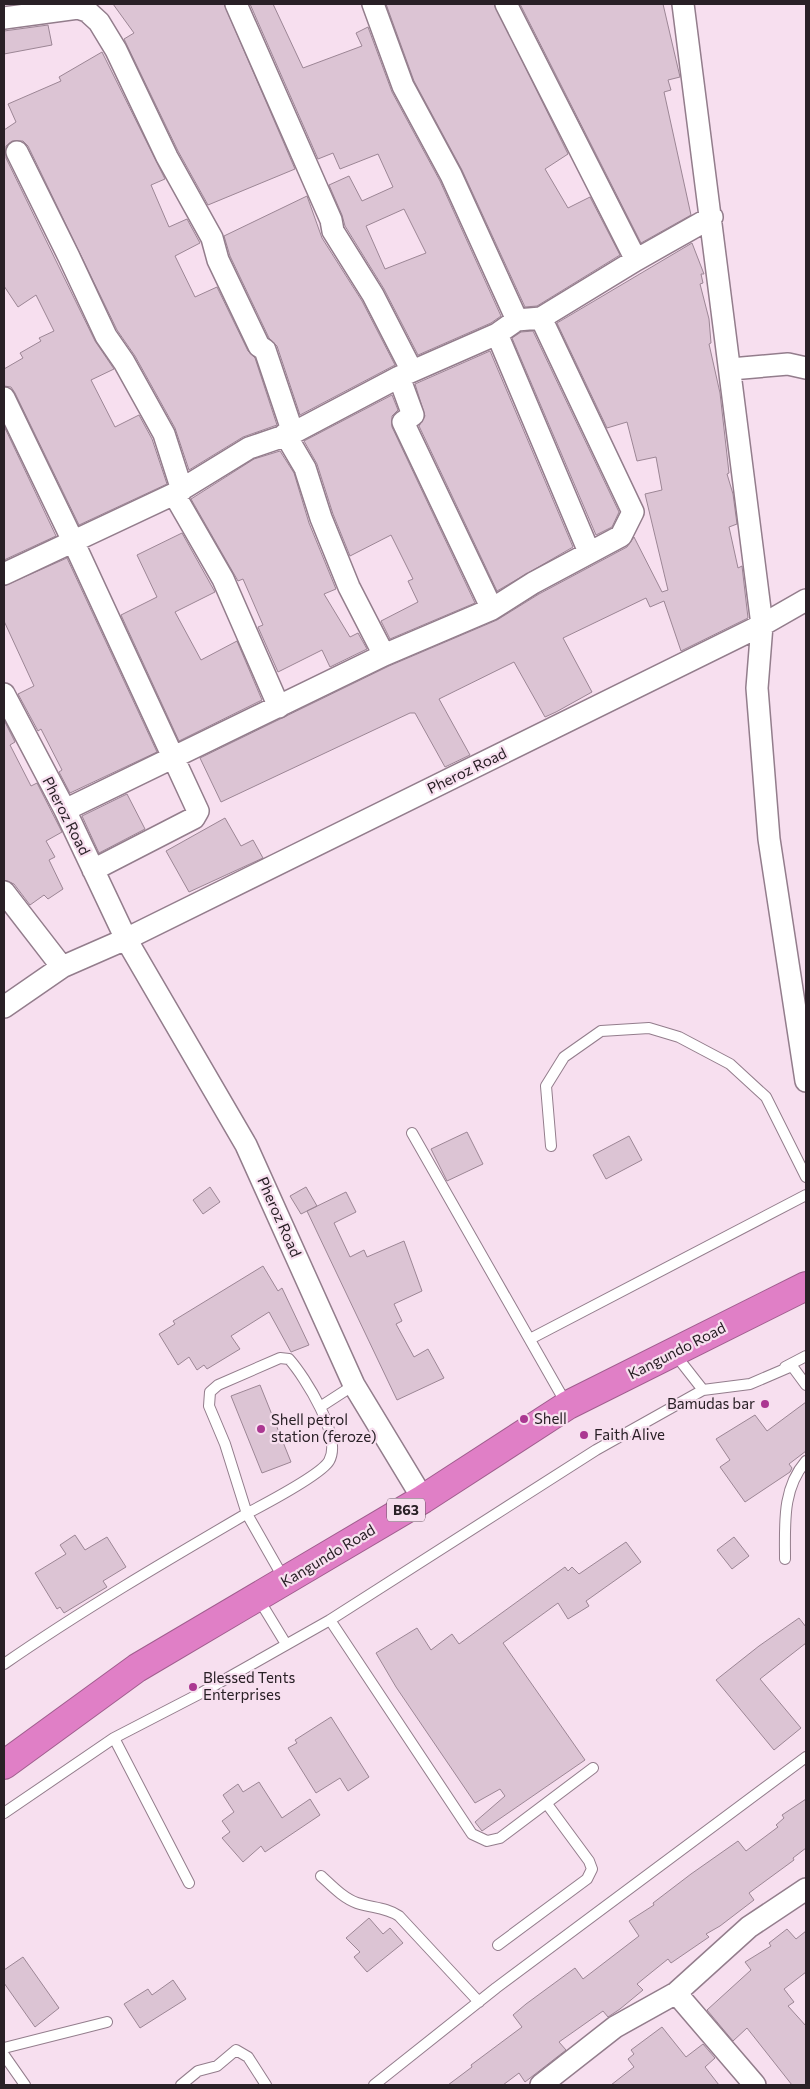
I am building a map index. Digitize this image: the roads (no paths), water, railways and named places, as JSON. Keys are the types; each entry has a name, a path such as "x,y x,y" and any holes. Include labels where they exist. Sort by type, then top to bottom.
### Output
{"highway":[{"name":"Kangundo Road","path":"8,1760 137,1668 286,1582 423,1499 568,1405 806,1286"}],"street":[{"path":"236,4 331,220 333,231 362,282 373,295 406,374 413,415 403,422 492,609"},
{"path":"373,4 403,86 452,175 518,320"},
{"path":"506,4 636,260"},
{"path":"683,4 712,217 762,625 757,688 769,839 806,1081"},
{"path":"4,18 78,8 87,11 99,22 116,50 167,156 212,238 218,260 259,346 265,350 289,433 305,468 321,518 349,587 384,655"},
{"path":"17,152 106,336 124,362 164,434 178,492 223,579 279,707"},
{"path":"4,574 178,492 249,448 289,433 406,374 497,334 518,320 541,318 636,260 712,217"},
{"path":"65,810 384,655 492,609 533,583 621,536 633,512 541,318"},
{"path":"497,334 589,552"},
{"path":"731,369 788,364 806,368"},
{"path":"4,398 73,541 196,803 198,811 194,818 93,870"},
{"name":"Pheroz Road","path":"4,1007 62,967 126,939 762,625 806,600"},
{"name":"Pheroz Road","path":"4,694 65,810 126,939 246,1144 354,1384 423,1499"},
{"path":"4,892 62,967"},
{"path":"541,2085 615,2027 676,1994 749,1927 806,1889"},
{"path":"676,1994 755,2085"}],"lane":[{"path":"551,1146 546,1086 564,1057 601,1031 649,1028 679,1037 730,1064 766,1097 806,1177"},
{"path":"412,1133 568,1405"},
{"path":"530,1340 806,1195"},
{"path":"674,1353 703,1390"},
{"path":"750,1384 806,1356"},
{"path":"4,1664 69,1619 247,1514 318,1471 330,1461 332,1440 320,1407 289,1359 280,1358 218,1385 210,1392 209,1406 225,1444 247,1514 286,1582"},
{"path":"4,1812 114,1738 201,1693 330,1620 596,1450 703,1390 750,1384 792,1366 806,1385"},
{"path":"320,1407 354,1384"},
{"path":"785,1559 784,1512 791,1483 806,1461"},
{"path":"258,1597 286,1644"},
{"path":"330,1620 472,1834 487,1841 500,1838 593,1768"},
{"path":"114,1738 189,1883"},
{"path":"374,2085 479,2002 806,1757"},
{"path":"498,1945 587,1879 592,1869 589,1861 546,1804"},
{"path":"321,1876 342,1895 356,1902 389,1909 399,1916 479,2002"},
{"path":"4,2048 107,2022"},
{"path":"181,2085 198,2071 217,2066 236,2050 248,2057 266,2085"},
{"path":"4,2055 25,2085"}],"place":[{"name":"Bamudas bar","path":"765,1404"},
{"name":"Shell","path":"524,1419"},
{"name":"Shell petrol station (feroze)","path":"261,1429"},
{"name":"Faith Alive","path":"584,1435"},
{"name":"Blessed Tents Enterprises","path":"193,1687"}]}
